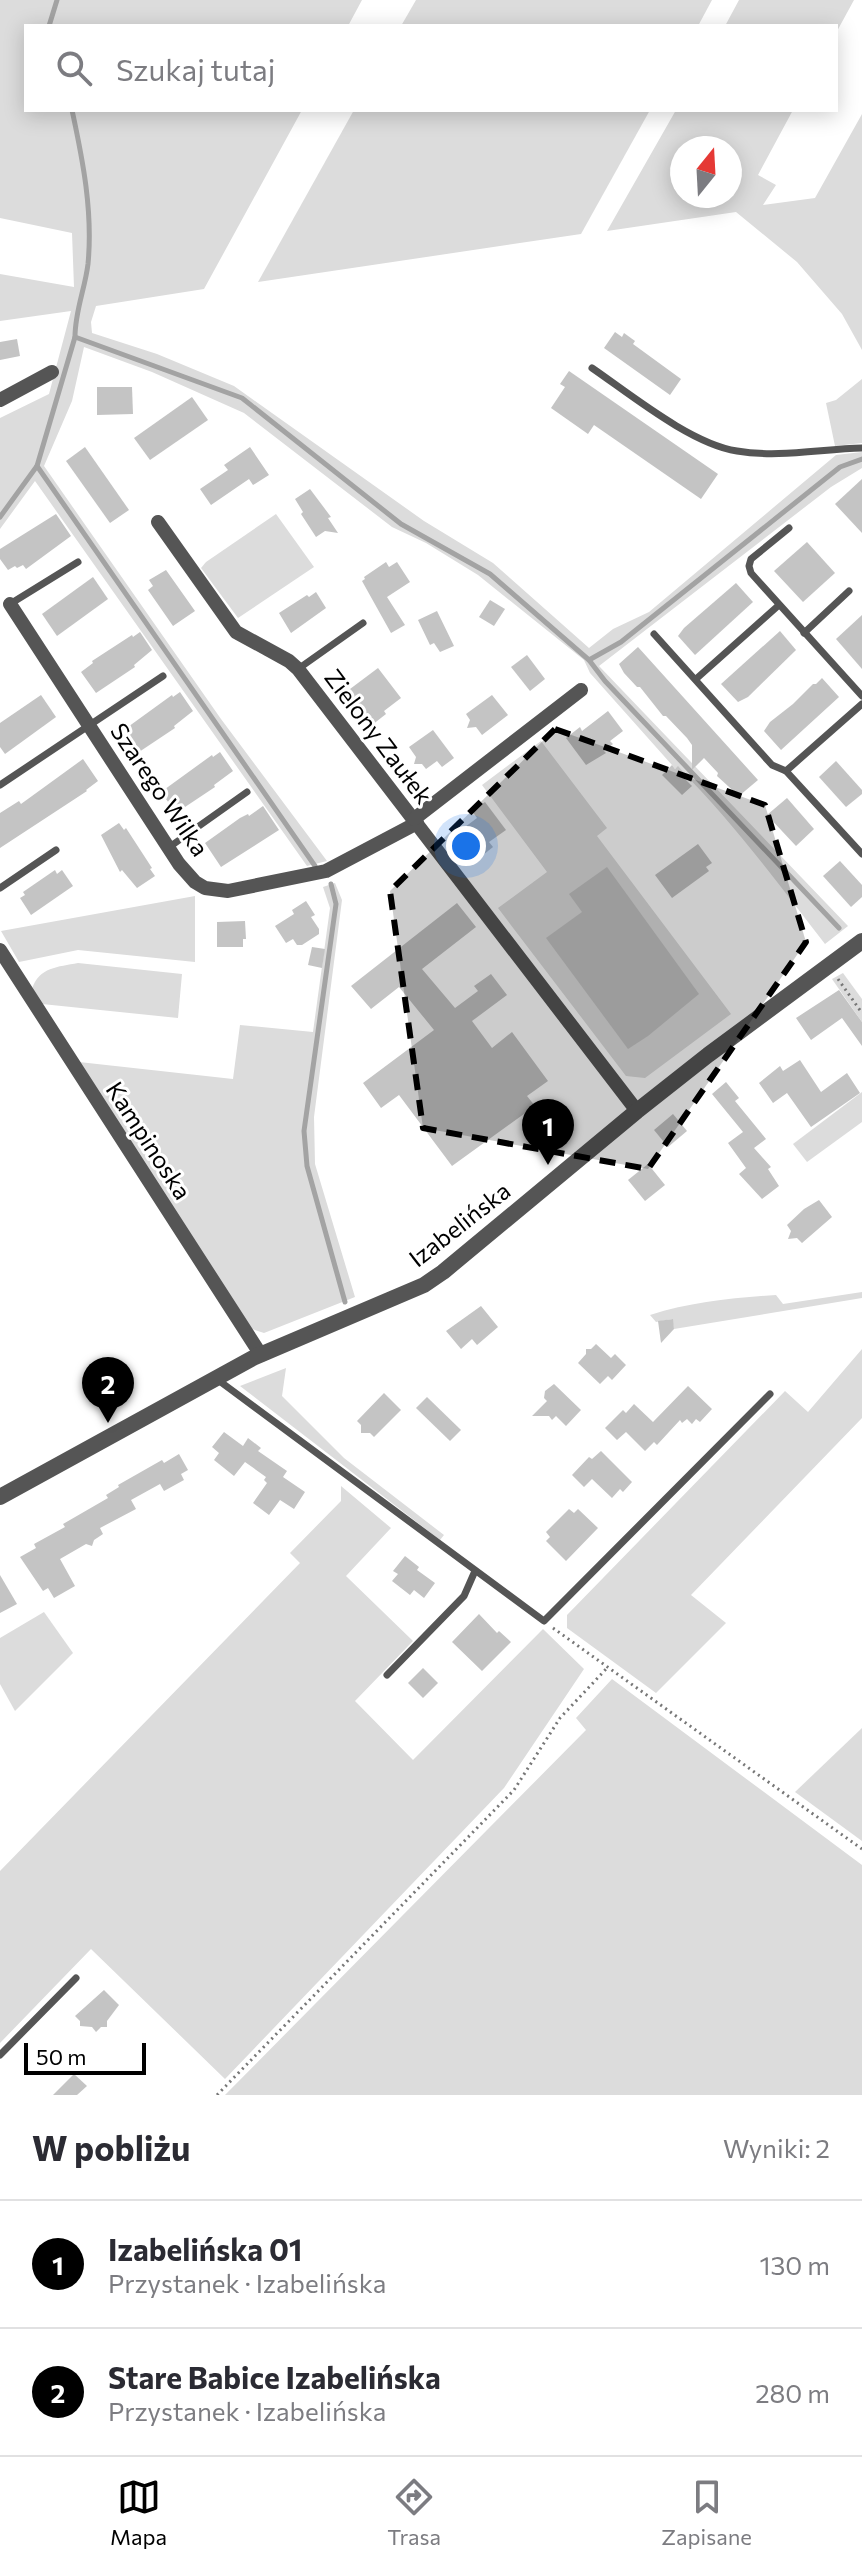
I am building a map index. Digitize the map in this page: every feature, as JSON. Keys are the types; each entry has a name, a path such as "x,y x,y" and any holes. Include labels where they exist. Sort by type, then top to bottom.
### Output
{"street":[{"path":"0,400 52,372"},
{"name":"Zielony Zaułek","path":"158,522 236,632 298,669 637,1111"},
{"name":"Szarego Wilka","path":"10,604 168,848 195,882 205,888 228,891 326,871 415,821 581,690"},
{"name":"Izabelińska","path":"0,1497 261,1355 424,1285 637,1111 862,941"},
{"name":"Kampinoska","path":"0,950 261,1355"}],"lane":[{"path":"592,368 648,407 712,444 756,453 862,448"},
{"path":"789,528 751,559 751,573 862,696"},
{"path":"10,604 78,562"},
{"path":"804,633 849,591"},
{"path":"696,679 779,605"},
{"path":"298,669 363,623"},
{"path":"654,634 772,765 786,771 862,854"},
{"path":"0,785 163,676"},
{"path":"786,771 862,704"},
{"path":"168,848 247,792"},
{"path":"0,888 56,850"},
{"path":"217,1379 544,1621 770,1394"},
{"path":"387,1675 464,1596 475,1571"},
{"path":"0,2055 76,1978"}],"path":[{"path":"829,966 862,1013"},
{"path":"544,1621 862,1849"},
{"path":"217,2095 514,1790 560,1718 607,1668"}],"highlighted area":[{"path":"555,729 765,805 806,942 648,1169 423,1128 390,891"}],"shaded area":[{"path":"0,0 362,0 349,24 24,24 24,112 301,112 204,289 96,306 91,322 92,333 157,354 234,386 424,521 493,563 589,648 613,629 649,612 836,455 862,452 862,468 831,487 599,666 848,926 825,944 736,831 678,767 675,769 590,673 584,660 478,575 426,543 392,527 244,413 152,372 84,347 72,401 44,466 221,719 327,861 307,866 35,481 0,529 0,418 49,394 71,311 0,321 0,274 74,287 72,233 0,218"},
{"path":"416,0 712,0 699,24 402,24"},
{"path":"739,0 854,0 838,29 838,24 726,24"},
{"path":"353,112 649,112 581,234 258,282"},
{"path":"675,112 792,112 758,175 776,185 763,205 815,198 862,114 862,350 842,314 797,262 736,212 607,231"},
{"path":"862,379 862,443 835,446 826,403 836,400"},
{"path":"276,514 314,567 238,618 201,568"},
{"path":"541,741 607,828 597,836 731,1014 645,1078 626,1076 498,908 547,872 482,785"},
{"path":"335,883 342,900 314,1117 315,1164 355,1297 264,1333 249,1328 79,1062 233,1079 240,1025 313,1032 330,908 323,887"},
{"path":"195,896 195,962 78,950 19,962 1,931"},
{"path":"78,963 182,974 178,1018 42,1004 32,989 39,976 50,969"},
{"path":"843,973 862,999 862,1022 832,979"},
{"path":"862,1092 862,1122 807,1162 793,1144"},
{"path":"862,1292 862,1298 674,1329 672,1319 656,1322 650,1315 728,1299 776,1295 783,1304"},
{"path":"862,1349 862,1418 691,1595 726,1623 656,1693 567,1628 567,1615 785,1391 808,1412"},
{"path":"286,1368 282,1396 344,1458 444,1535 440,1540 240,1386"},
{"path":"341,1486 391,1528 346,1576 413,1641 355,1701 413,1760 543,1629 584,1669 504,1788 225,2079 91,1949 0,2043 0,1871 300,1563 290,1553 341,1501"},
{"path":"44,1612 73,1653 15,1711 0,1684 0,1638"},
{"path":"612,1679 862,1865 862,2095 225,2095 586,1730 576,1718"},
{"path":"862,1728 862,1841 795,1792"}],"building":[{"path":"615,332 622,337 624,333 635,341 633,344 681,379 670,395 604,348"},
{"path":"17,339 20,356 0,360 0,342"},
{"path":"569,371 718,474 701,499 594,425 588,434 551,408 565,387 560,384"},
{"path":"97,387 132,387 133,414 97,415"},
{"path":"192,397 208,420 150,460 134,438"},
{"path":"85,447 129,510 110,523 66,461"},
{"path":"250,447 269,475 253,485 249,479 211,505 200,489 228,470 224,465"},
{"path":"862,479 862,533 835,504"},
{"path":"310,489 331,517 328,518 338,533 325,531 316,537 301,514 303,512 295,499"},
{"path":"56,514 71,536 26,569 23,565 8,570 0,559 0,549"},
{"path":"807,542 835,573 803,602 774,571"},
{"path":"386,562 389,567 397,562 410,582 387,597 405,625 391,633 362,581"},
{"path":"166,570 195,611 173,626 148,590 153,586 149,580"},
{"path":"93,577 108,599 57,636 42,614"},
{"path":"736,583 753,602 695,655 678,636"},
{"path":"316,592 326,608 291,633 279,613"},
{"path":"490,600 505,609 494,626 479,617"},
{"path":"437,611 454,646 440,652 434,643 430,645 418,620"},
{"path":"862,615 862,669 836,639"},
{"path":"780,631 796,650 748,697 738,702 721,684"},
{"path":"140,632 152,650 135,667 96,693 81,672 92,661"},
{"path":"638,647 758,780 739,796 717,776 718,773 704,758 692,770 692,745 624,673 619,664"},
{"path":"527,655 545,679 530,691 511,667"},
{"path":"378,668 401,698 372,725 346,692"},
{"path":"822,678 839,697 781,750 764,731 770,722"},
{"path":"180,692 193,711 175,728 136,754 121,732"},
{"path":"41,695 56,717 5,754 0,747 0,723"},
{"path":"492,695 508,715 482,735 476,727 467,728 470,720 466,714"},
{"path":"608,711 623,731 610,741 613,744 604,751 606,753 586,765 566,738 580,727 582,731"},
{"path":"433,730 454,758 442,767 437,761 426,769 422,764 414,764 416,757 409,747"},
{"path":"220,752 233,771 176,813 161,792"},
{"path":"83,759 98,781 0,848 0,813 19,801 21,804"},
{"path":"836,761 862,790 862,794 846,807 819,777"},
{"path":"672,765 675,769 678,766 692,786 682,795 662,775"},
{"path":"787,798 814,829 796,846 767,815"},
{"path":"485,802 506,830 489,842 493,847 483,855 465,827 477,818 472,811"},
{"path":"263,806 279,830 221,867 205,843"},
{"path":"119,823 124,830 126,828 155,876 137,888 122,870 120,872 101,835"},
{"path":"698,844 712,863 706,867 709,871 672,898 655,875"},
{"path":"840,861 862,885 862,897 851,907 823,876"},
{"path":"607,867 699,994 628,1049 546,938 582,912 569,894"},
{"path":"55,870 57,874 62,870 73,886 31,915 20,898 25,895 23,892"},
{"path":"306,901 315,915 311,917 319,934 302,945 297,945 293,939 286,943 275,926 294,914 292,910"},
{"path":"457,903 476,927 422,969 455,1008 478,991 474,986 491,974 507,995 472,1021 492,1048 512,1032 548,1081 527,1096 535,1106 452,1166 399,1095 381,1108 363,1083 434,1030 399,987 371,1009 351,986"},
{"path":"245,921 243,947 217,947 217,922"},
{"path":"312,947 325,949 322,968 308,965"},
{"path":"839,990 862,1022 862,1046 842,1018 811,1040 796,1018"},
{"path":"800,1060 821,1092 847,1073 860,1093 811,1127 787,1093 773,1103 759,1083 780,1066 783,1071"},
{"path":"726,1082 739,1098 735,1101 766,1139 754,1148 771,1167 768,1169 779,1186 762,1199 739,1174 746,1168 728,1143 743,1132 712,1094"},
{"path":"673,1114 687,1131 668,1147 654,1130"},
{"path":"648,1164 665,1185 645,1201 628,1180"},
{"path":"819,1200 832,1217 802,1243 797,1238 788,1239 791,1231 787,1225"},
{"path":"481,1306 498,1327 477,1345 472,1339 461,1349 446,1331"},
{"path":"673,1319 674,1329 661,1343 658,1321"},
{"path":"596,1344 611,1358 615,1354 626,1365 612,1380 608,1376 600,1384 578,1363 586,1354 586,1349"},
{"path":"554,1384 581,1410 566,1426 556,1416 552,1420 549,1416 532,1416 547,1401 545,1391"},
{"path":"688,1386 712,1409 700,1422 696,1419 692,1424 687,1419 682,1423 680,1420 657,1445 654,1442 645,1451 626,1432 617,1440 605,1428 634,1404 653,1422"},
{"path":"384,1393 401,1410 374,1437 370,1433 361,1433 361,1425 357,1421"},
{"path":"427,1397 461,1430 450,1441 416,1408"},
{"path":"224,1432 243,1446 248,1438 261,1448 258,1451 287,1471 283,1477 305,1492 294,1509 280,1500 269,1515 253,1503 267,1483 264,1480 266,1477 245,1462 234,1476 214,1460 219,1453 212,1447"},
{"path":"601,1451 632,1482 612,1498 592,1479 584,1487 572,1475 589,1457 592,1459"},
{"path":"179,1454 188,1470 181,1474 184,1480 164,1491 160,1484 131,1500 136,1509 100,1528 103,1534 94,1540 92,1546 86,1544 60,1559 75,1586 54,1598 48,1588 43,1591 20,1557 36,1548 34,1544 65,1527 63,1524 108,1498 106,1495 118,1485"},
{"path":"569,1509 574,1513 578,1509 598,1528 566,1561 546,1541 550,1537 546,1532"},
{"path":"405,1556 435,1583 424,1598 414,1590 410,1595 392,1581 398,1574 393,1571"},
{"path":"0,1575 17,1604 0,1613"},
{"path":"479,1614 497,1633 499,1631 511,1642 482,1671 452,1642"},
{"path":"423,1668 438,1683 423,1698 408,1683"},
{"path":"104,1990 119,2005 107,2021 107,2027 101,2027 96,2032 92,2027 80,2026 75,2016"},
{"path":"74,2074 87,2086 77,2095 53,2095"}],"waterway":[{"path":"50,24 57,0"},
{"path":"0,517 37,466 75,337 87,273 88,206 72,112"},
{"path":"75,337 242,398 401,524 490,574 589,660 605,681 839,928"},
{"path":"589,660 621,642 840,467 862,459"},
{"path":"37,466 315,866"},
{"path":"331,884 336,904 304,1131 307,1166 345,1302"}],"place":[{"name":"Izabelińska 01","path":"548,1165"},
{"name":"Stare Babice Izabelińska","path":"108,1423"}]}
